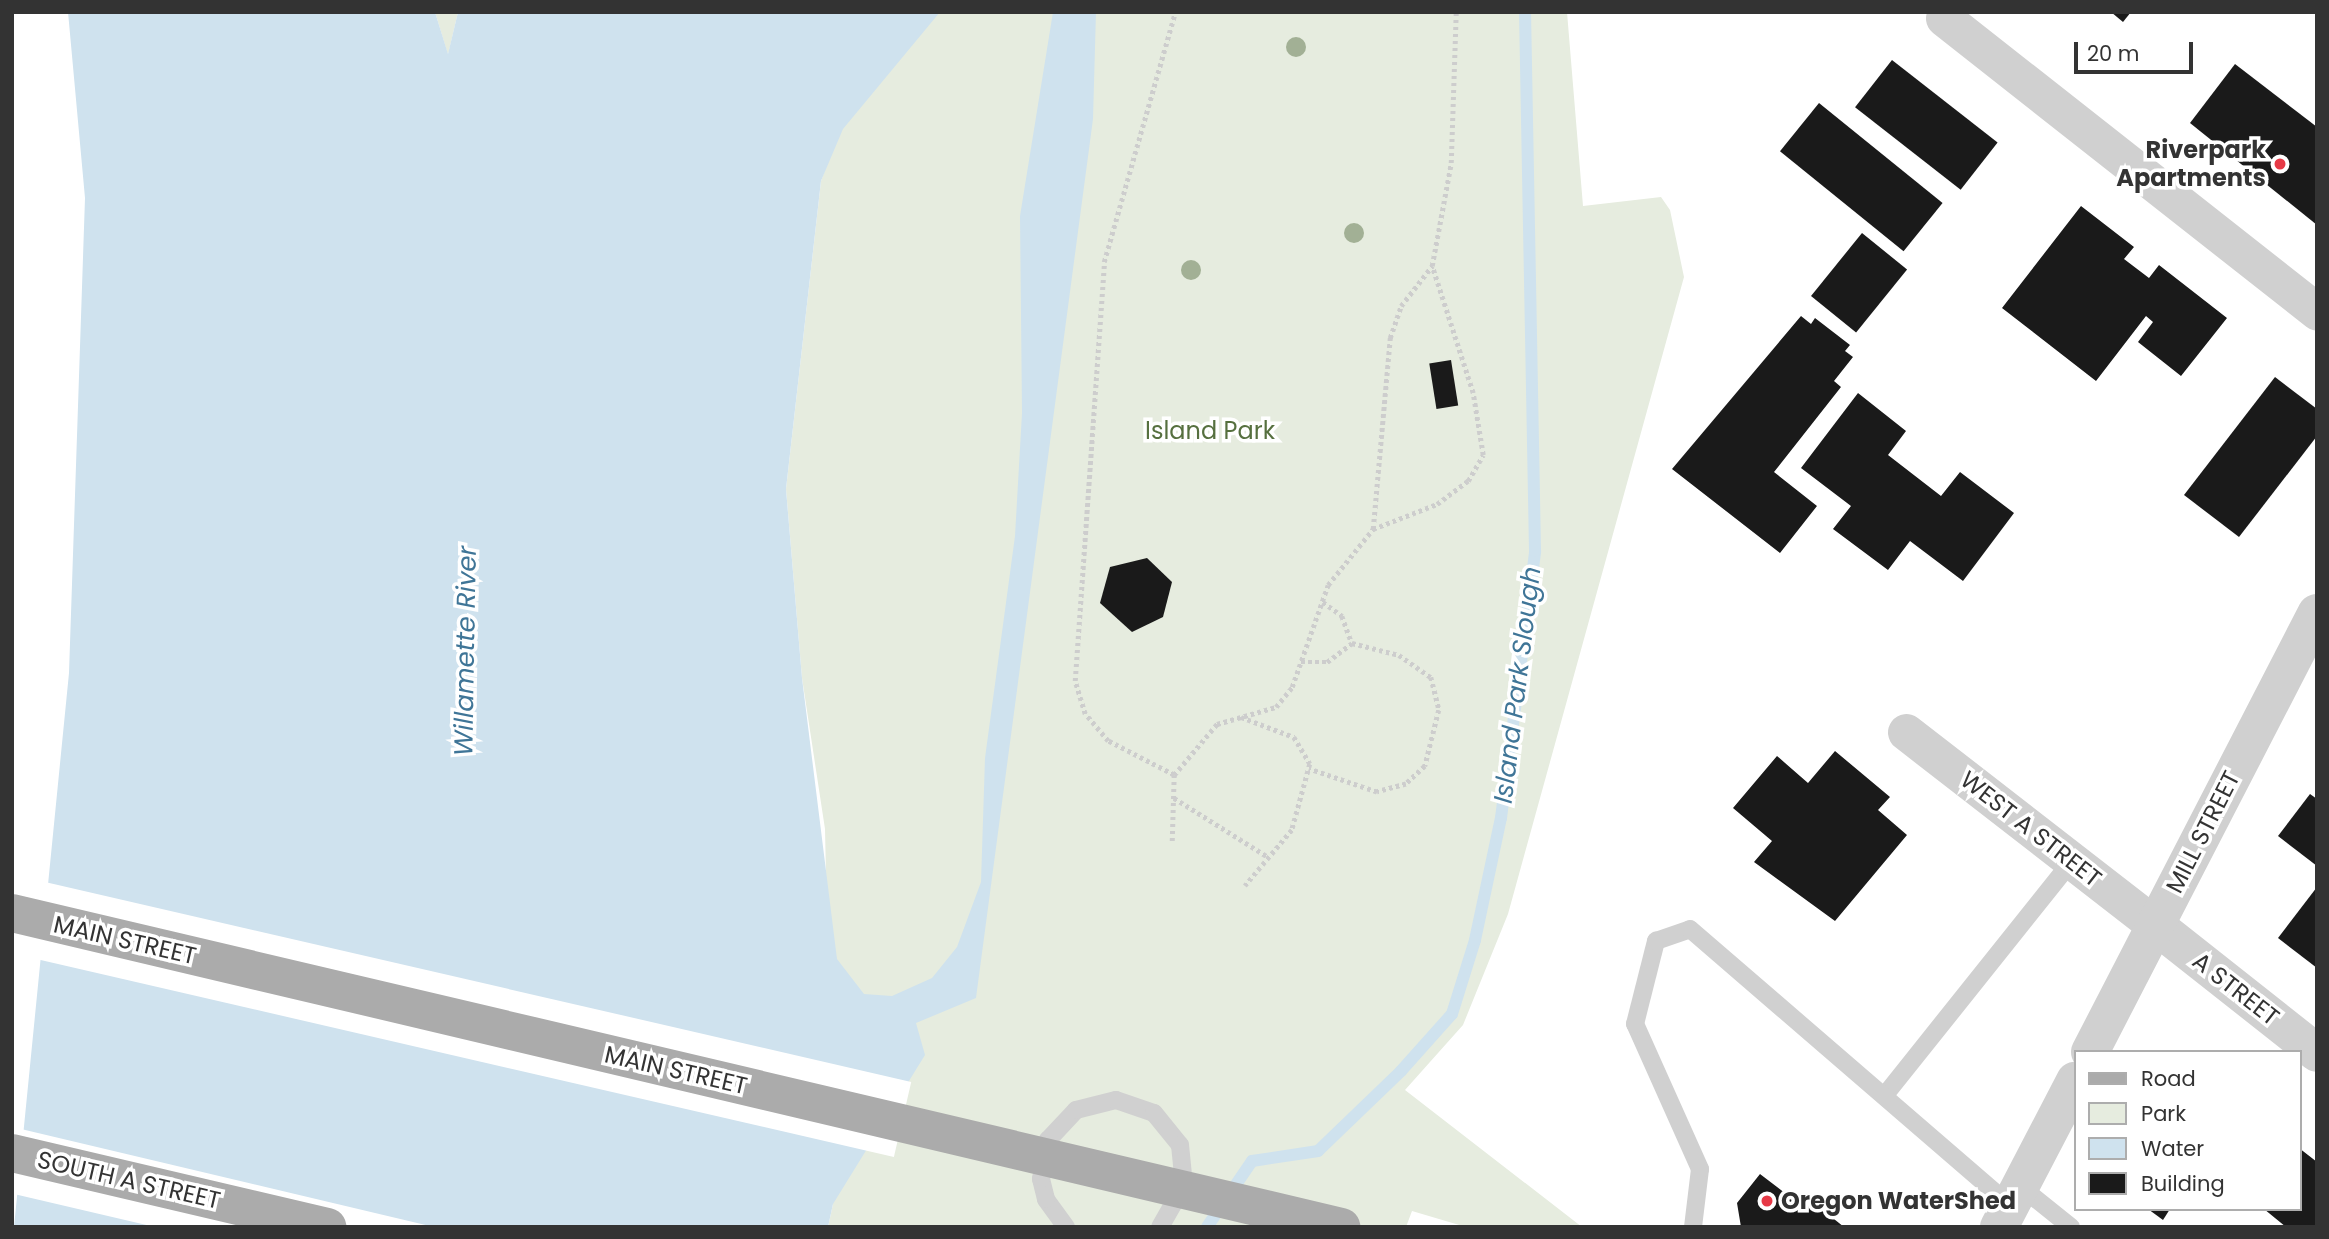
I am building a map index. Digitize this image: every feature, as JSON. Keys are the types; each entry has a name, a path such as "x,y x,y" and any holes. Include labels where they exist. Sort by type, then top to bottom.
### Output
{"main road":[{"name":"MAIN STREET","path":"12,913 1340,1227"},
{"name":"SOUTH A STREET","path":"12,1153 327,1227"}],"street":[{"path":"1944,18 2317,312"},
{"name":"MILL STREET","path":"2091,1050 2317,613"},
{"name":"WEST A STREET","path":"1906,732 2155,925"},
{"name":"A STREET","path":"2155,925 2317,1053"},
{"path":"2010,1207 2074,1083"}],"lane":[{"path":"1885,1095 2072,861"},
{"path":"1693,1227 1700,1169 1635,1024 1656,941 1690,929 1885,1095 2010,1207 2071,1227"},
{"path":"1066,1227 1046,1199 1041,1179 1048,1140 1076,1110 1116,1100 1154,1113 1180,1145 1184,1185 1160,1227"}],"path":[{"path":"1174,775 1108,741 1085,713 1075,681 1104,262 1175,12"},
{"path":"1373,529 1437,503 1468,481 1483,455 1473,393 1432,266 1452,151 1456,12"},
{"path":"1172,841 1174,775 1217,724 1276,707 1301,662 1323,602 1373,529 1390,338 1401,306 1432,266"},
{"path":"1323,602 1342,616 1352,643"},
{"path":"1301,662 1327,662 1352,643"},
{"path":"1309,769 1389,792 1425,766 1439,709 1431,677 1399,655 1352,643"},
{"path":"1240,716 1294,737 1309,769 1292,830 1245,886"},
{"path":"1174,798 1268,857"}],"green space":[{"path":"435,12 458,12 448,55"},
{"name":"Island Park","path":"882,12 1567,12 1583,206 1661,197 1670,210 1684,277 1508,914 1463,1025 1405,1090 1582,1227 1466,1227 1412,1211 1406,1227 828,1227 833,1204 825,829 802,678 786,489 821,181"}],"water":[{"name":"Willamette River","path":"68,12 435,12 448,54 458,12 940,12 843,129 821,181 786,489 802,678 837,959 864,994 892,996 932,978 957,947 981,882 985,758 1015,536 1022,413 1020,216 1053,12 1096,12 1093,119 976,998 916,1023 925,1055 833,1204 828,1227 14,1227 69,673 85,198"}],"pier":[{"path":"45,882 911,1082 894,1157 28,957"},
{"path":"21,1129 434,1227 155,1227 14,1194"}],"building":[{"path":"2111,12 2131,12 2123,22"},
{"path":"1892,60 1998,142 1961,190 1855,107"},
{"name":"Riverpark Apartments","path":"2235,64 2317,127 2317,225 2190,123"},
{"path":"1819,103 1943,203 1904,251 1780,151"},
{"path":"2081,206 2134,247 2124,259 2149,278 2159,265 2227,318 2181,376 2138,342 2153,322 2146,316 2096,381 2002,308"},
{"path":"1862,233 1907,270 1856,332 1811,296"},
{"path":"1801,316 1811,324 1815,318 1850,345 1845,351 1853,357 1834,381 1841,387 1774,472 1817,506 1780,553 1672,469"},
{"path":"1451,360 1458,405 1436,409 1429,363"},
{"path":"2275,377 2317,409 2317,436 2239,537 2184,495"},
{"path":"1858,393 1906,431 1888,455 1941,496 1960,472 2014,513 1963,581 1910,541 1888,570 1833,529 1851,506 1801,468"},
{"path":"1147,558 1172,582 1163,617 1132,632 1100,603 1110,567"},
{"path":"1835,751 1890,797 1878,810 1907,835 1835,921 1754,862 1772,841 1733,808 1777,756 1808,783"},
{"path":"2310,794 2317,799 2317,866 2278,836"},
{"path":"2317,887 2317,968 2278,938"},
{"path":"2301,1150 2317,1162 2317,1227 2286,1227 2266,1211 2301,1211"},
{"name":"Oregon WaterShed","path":"1760,1174 1802,1206 1809,1199 1844,1227 1741,1227 1737,1203"},
{"path":"2151,1211 2169,1211 2163,1220"}],"waterway":[{"name":"Island Park Slough","path":"1207,1227 1252,1161 1318,1151 1401,1071 1452,1014 1475,940 1501,818 1535,551 1525,12"}],"place":[{"name":"Riverpark Apartments","path":"2280,164"},
{"name":"Oregon WaterShed","path":"1767,1201"}]}
